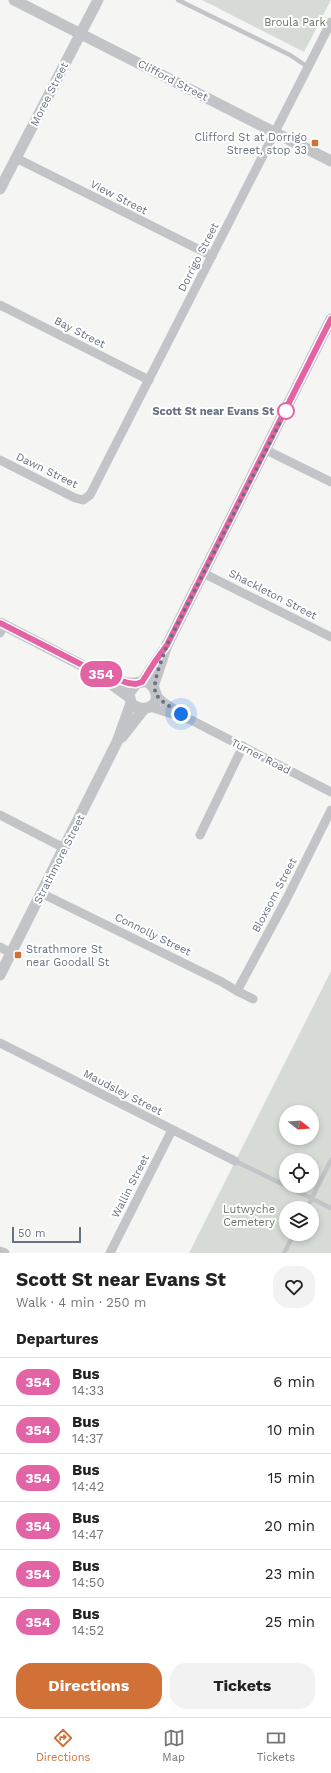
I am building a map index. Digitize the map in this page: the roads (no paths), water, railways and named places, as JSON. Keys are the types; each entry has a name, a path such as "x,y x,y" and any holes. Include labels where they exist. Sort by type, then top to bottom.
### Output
{"street":[{"name":"Clifford Street","path":"14,0 331,161"},
{"name":"Moree Street","path":"0,189 98,0"},
{"name":"Dorrigo Street","path":"84,500 90,495 331,22"},
{"name":"View Street","path":"16,158 212,256"},
{"name":"Bay Street","path":"0,305 149,380"},
{"path":"130,700 130,689 139,683 167,645 330,324"},
{"path":"266,450 331,482"},
{"name":"Dawn Street","path":"0,460 75,498 84,500"},
{"name":"Shackleton Street","path":"203,573 331,637"},
{"name":"Turner Road","path":"1,627 94,671 123,681 139,683 146,682 165,703 191,720 331,792"},
{"path":"146,708 155,702 155,691 167,645"},
{"name":"Turner Road","path":"94,671 130,700 134,707 146,708 191,720"},
{"name":"Strathmore Street","path":"0,975 117,742 130,700"},
{"name":"Strathmore Street","path":"117,742 146,708"},
{"path":"200,835 243,746"},
{"name":"Bloxsom Street","path":"237,991 287,898 331,810"},
{"path":"0,815 64,848"},
{"name":"Connolly Street","path":"41,893 222,982 253,999"},
{"path":"0,947 11,953"},
{"name":"Maudsley Street","path":"0,1043 235,1161"},
{"name":"Wallin Street","path":"110,1253 172,1130"},
{"path":"0,1251 5,1253"}],"lane":[{"path":"178,0 290,55 308,67"},
{"path":"312,1199 331,1160"},
{"path":"235,1161 331,1208"},
{"path":"284,1253 290,1241"}],"place":[{"name":"Clifford St at Dorrigo Street, stop 33","path":"315,143"},
{"name":"Scott St near Evans St","path":"286,411"},
{"name":"Strathmore St near Goodall St","path":"18,955"}],"park label":[{"name":"Broula Park","path":"295,22"},
{"name":"Lutwyche Cemetery","path":"249,1215"}]}
